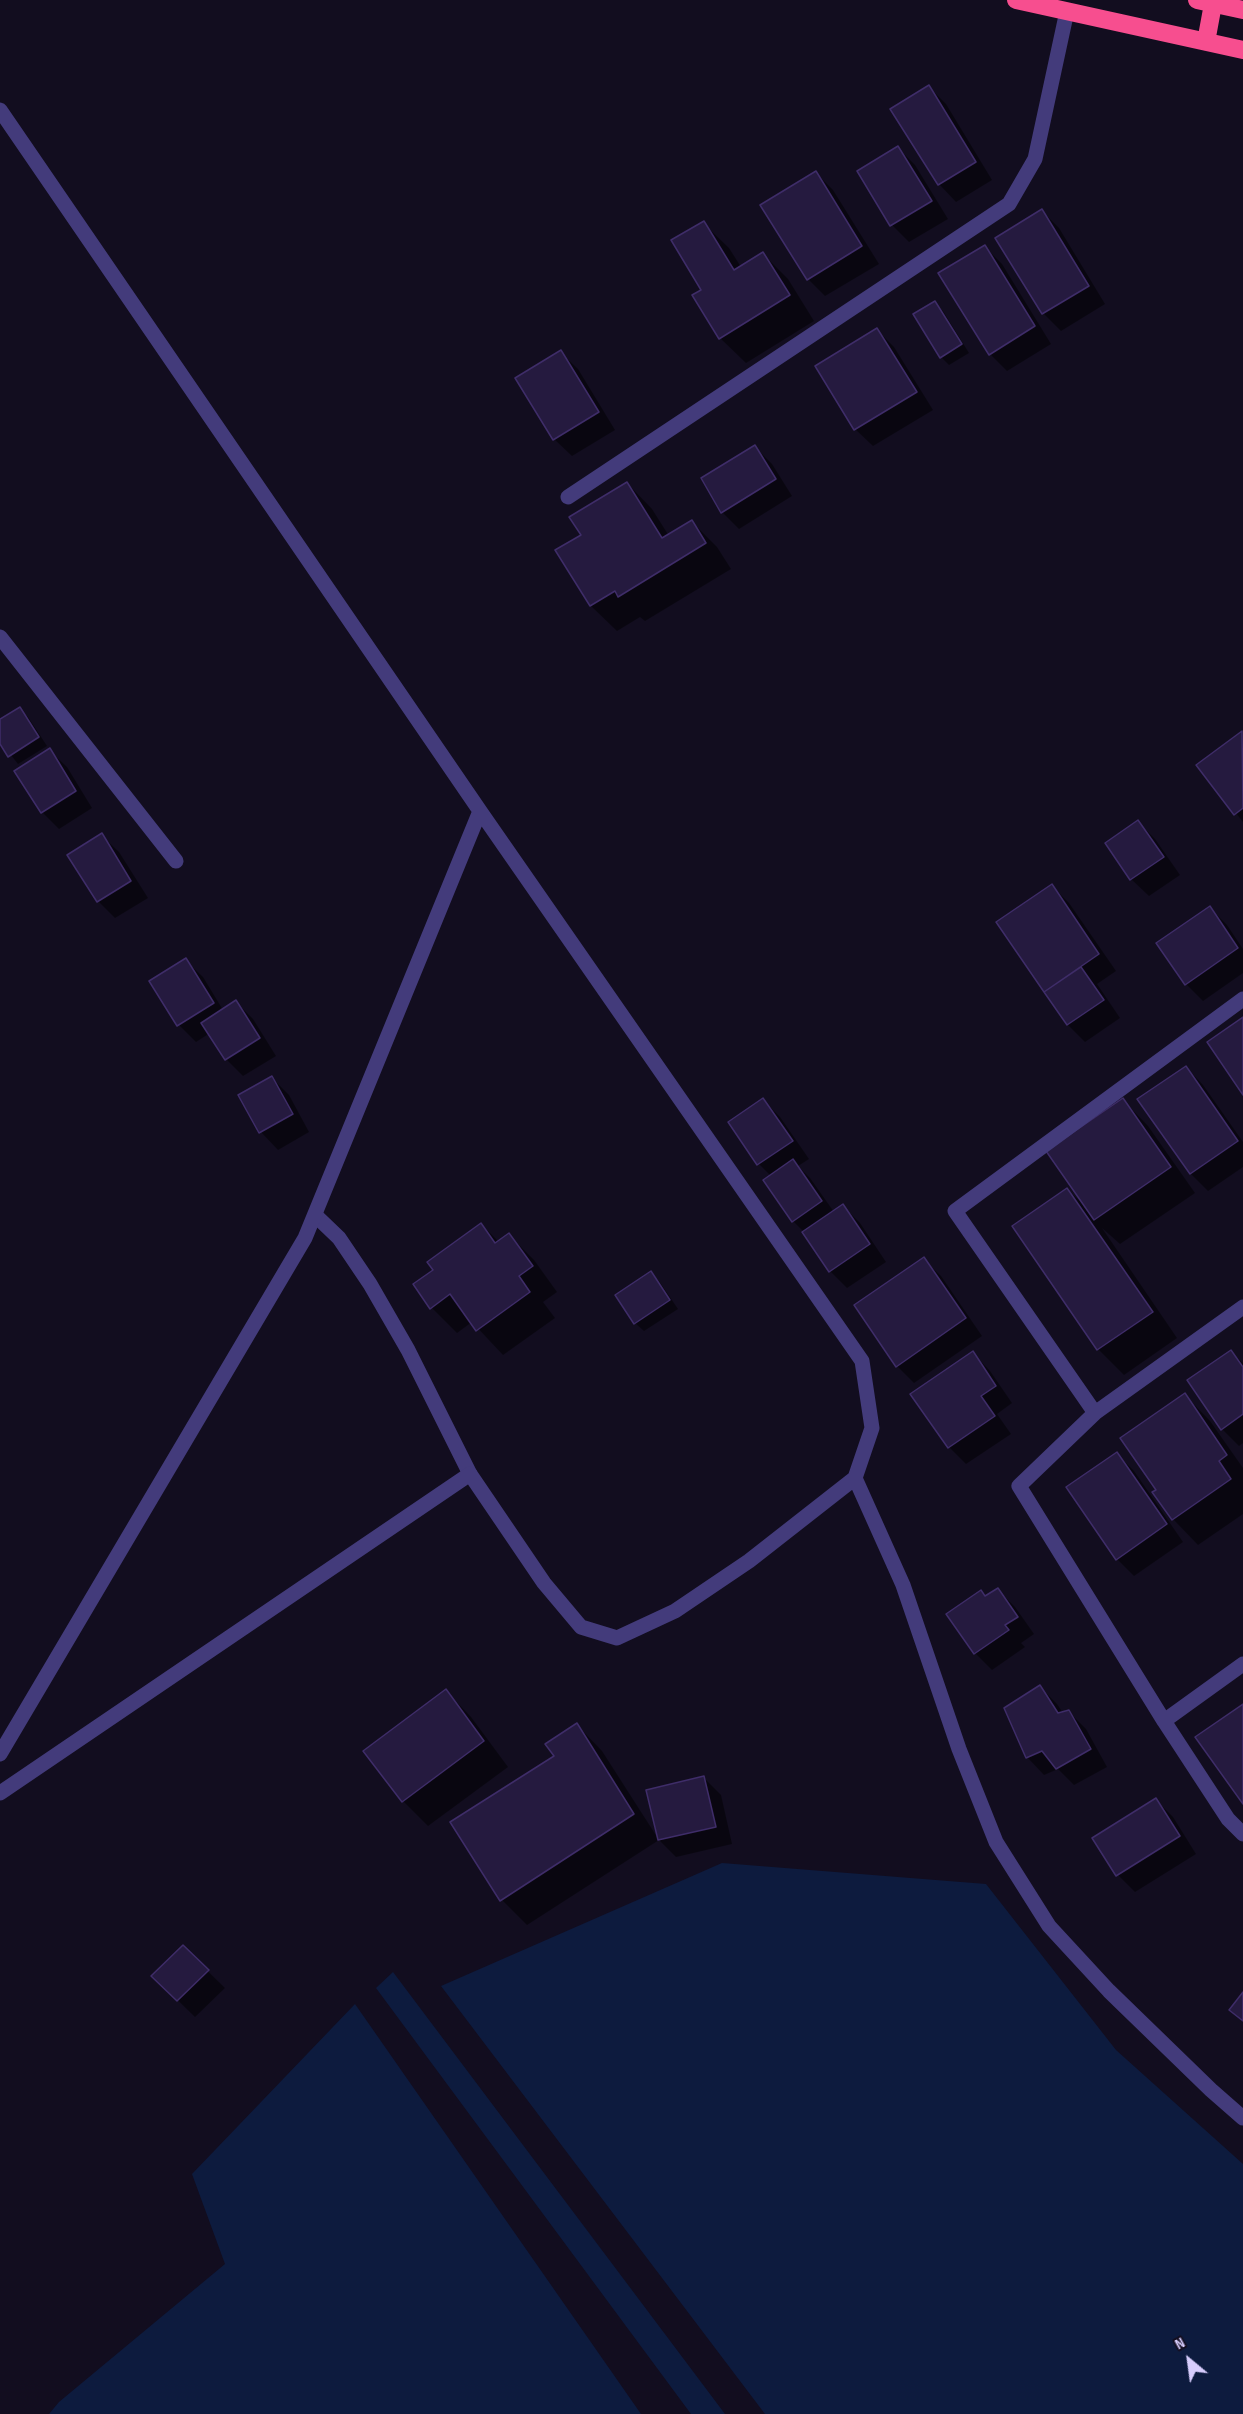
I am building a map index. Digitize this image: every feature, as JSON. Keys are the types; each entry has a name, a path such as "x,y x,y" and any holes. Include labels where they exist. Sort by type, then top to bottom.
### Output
{"highway":[{"path":"1016,0 1243,50"},
{"path":"1206,42 1205,2 1243,10"}],"street":[{"path":"567,497 1009,204 1035,159 1067,11"},
{"path":"0,110 480,811 862,1361 872,1428 855,1478 749,1561 675,1611 617,1638 581,1627 544,1583 470,1474 408,1350 370,1284 339,1238 315,1215"},
{"path":"0,637 176,861"},
{"path":"0,1754 299,1248 315,1215 480,811"},
{"path":"1095,1413 955,1211 1243,999"},
{"path":"1243,1307 1095,1413 1018,1486 1228,1819 1243,1834"},
{"path":"0,1794 470,1474"},
{"path":"855,1478 903,1585 958,1749 996,1842 1049,1926 1109,1991 1243,2118"},
{"path":"1164,1720 1243,1664"}],"water":[{"path":"722,1863 986,1884 1116,2050 1243,2164 1243,2414 765,2414 441,1986"},
{"path":"393,1972 725,2414 691,2414 376,1988"},
{"path":"355,2004 641,2414 49,2414 59,2402 225,2264 192,2174"}],"building":[{"path":"929,85 976,162 938,185 890,109"},
{"path":"898,146 932,201 890,226 857,171"},
{"path":"816,171 862,246 807,280 760,205"},
{"path":"1042,209 1089,286 1042,314 995,238"},
{"path":"704,221 734,270 763,252 790,295 719,339 692,295 701,290 671,240"},
{"path":"985,245 1035,326 989,355 938,273"},
{"path":"935,301 962,344 940,358 913,314"},
{"path":"877,328 917,392 854,430 815,366"},
{"path":"561,350 599,412 553,440 515,378"},
{"path":"755,445 776,479 721,513 701,478"},
{"path":"627,482 662,538 692,520 706,543 618,597 615,591 590,606 555,550 581,535 569,517"},
{"path":"20,707 39,737 8,757 0,744 0,719"},
{"path":"1242,731 1243,808 1234,815 1196,765"},
{"path":"50,748 76,791 41,813 14,771"},
{"path":"1138,820 1164,857 1130,880 1105,843"},
{"path":"102,833 131,881 97,902 67,855"},
{"path":"1052,884 1099,954 1044,992 996,922"},
{"path":"1210,906 1238,948 1185,985 1156,943"},
{"path":"186,958 214,1003 177,1026 149,981"},
{"path":"1081,967 1104,1000 1067,1025 1044,992"},
{"path":"236,1000 260,1038 225,1060 201,1023"},
{"path":"1243,1017 1243,1095 1207,1042"},
{"path":"1186,1066 1238,1141 1190,1174 1137,1099"},
{"path":"272,1076 293,1114 259,1133 238,1095"},
{"path":"763,1098 793,1141 757,1165 728,1122"},
{"path":"1123,1098 1171,1167 1094,1220 1046,1151"},
{"path":"793,1159 822,1201 792,1222 763,1180"},
{"path":"1067,1188 1153,1312 1097,1350 1012,1226"},
{"path":"843,1204 870,1244 829,1272 802,1232"},
{"path":"481,1223 495,1243 509,1233 533,1266 519,1276 530,1292 476,1331 450,1294 430,1309 413,1284 433,1270 427,1262"},
{"path":"924,1257 966,1318 896,1367 854,1305"},
{"path":"651,1271 670,1300 634,1324 615,1295"},
{"path":"1231,1350 1243,1367 1243,1414 1221,1430 1187,1380"},
{"path":"973,1351 996,1386 981,1396 995,1416 948,1448 910,1394"},
{"path":"1185,1393 1227,1455 1219,1461 1231,1479 1172,1520 1152,1492 1156,1490 1120,1438"},
{"path":"1117,1452 1167,1524 1116,1560 1066,1487"},
{"path":"998,1588 1018,1617 1005,1625 1009,1630 974,1654 946,1614 981,1590 985,1596"},
{"path":"1040,1685 1058,1713 1069,1710 1091,1749 1056,1769 1042,1751 1026,1758 1004,1708"},
{"path":"446,1689 484,1741 402,1802 363,1751"},
{"path":"1243,1704 1243,1804 1195,1737"},
{"path":"577,1723 634,1814 500,1901 450,1822 554,1756 545,1744"},
{"path":"704,1776 716,1827 658,1840 646,1790"},
{"path":"1156,1798 1180,1836 1116,1876 1092,1838"},
{"path":"183,1945 209,1970 177,2001 151,1976"},
{"path":"1243,1992 1243,2021 1229,2010"}]}
